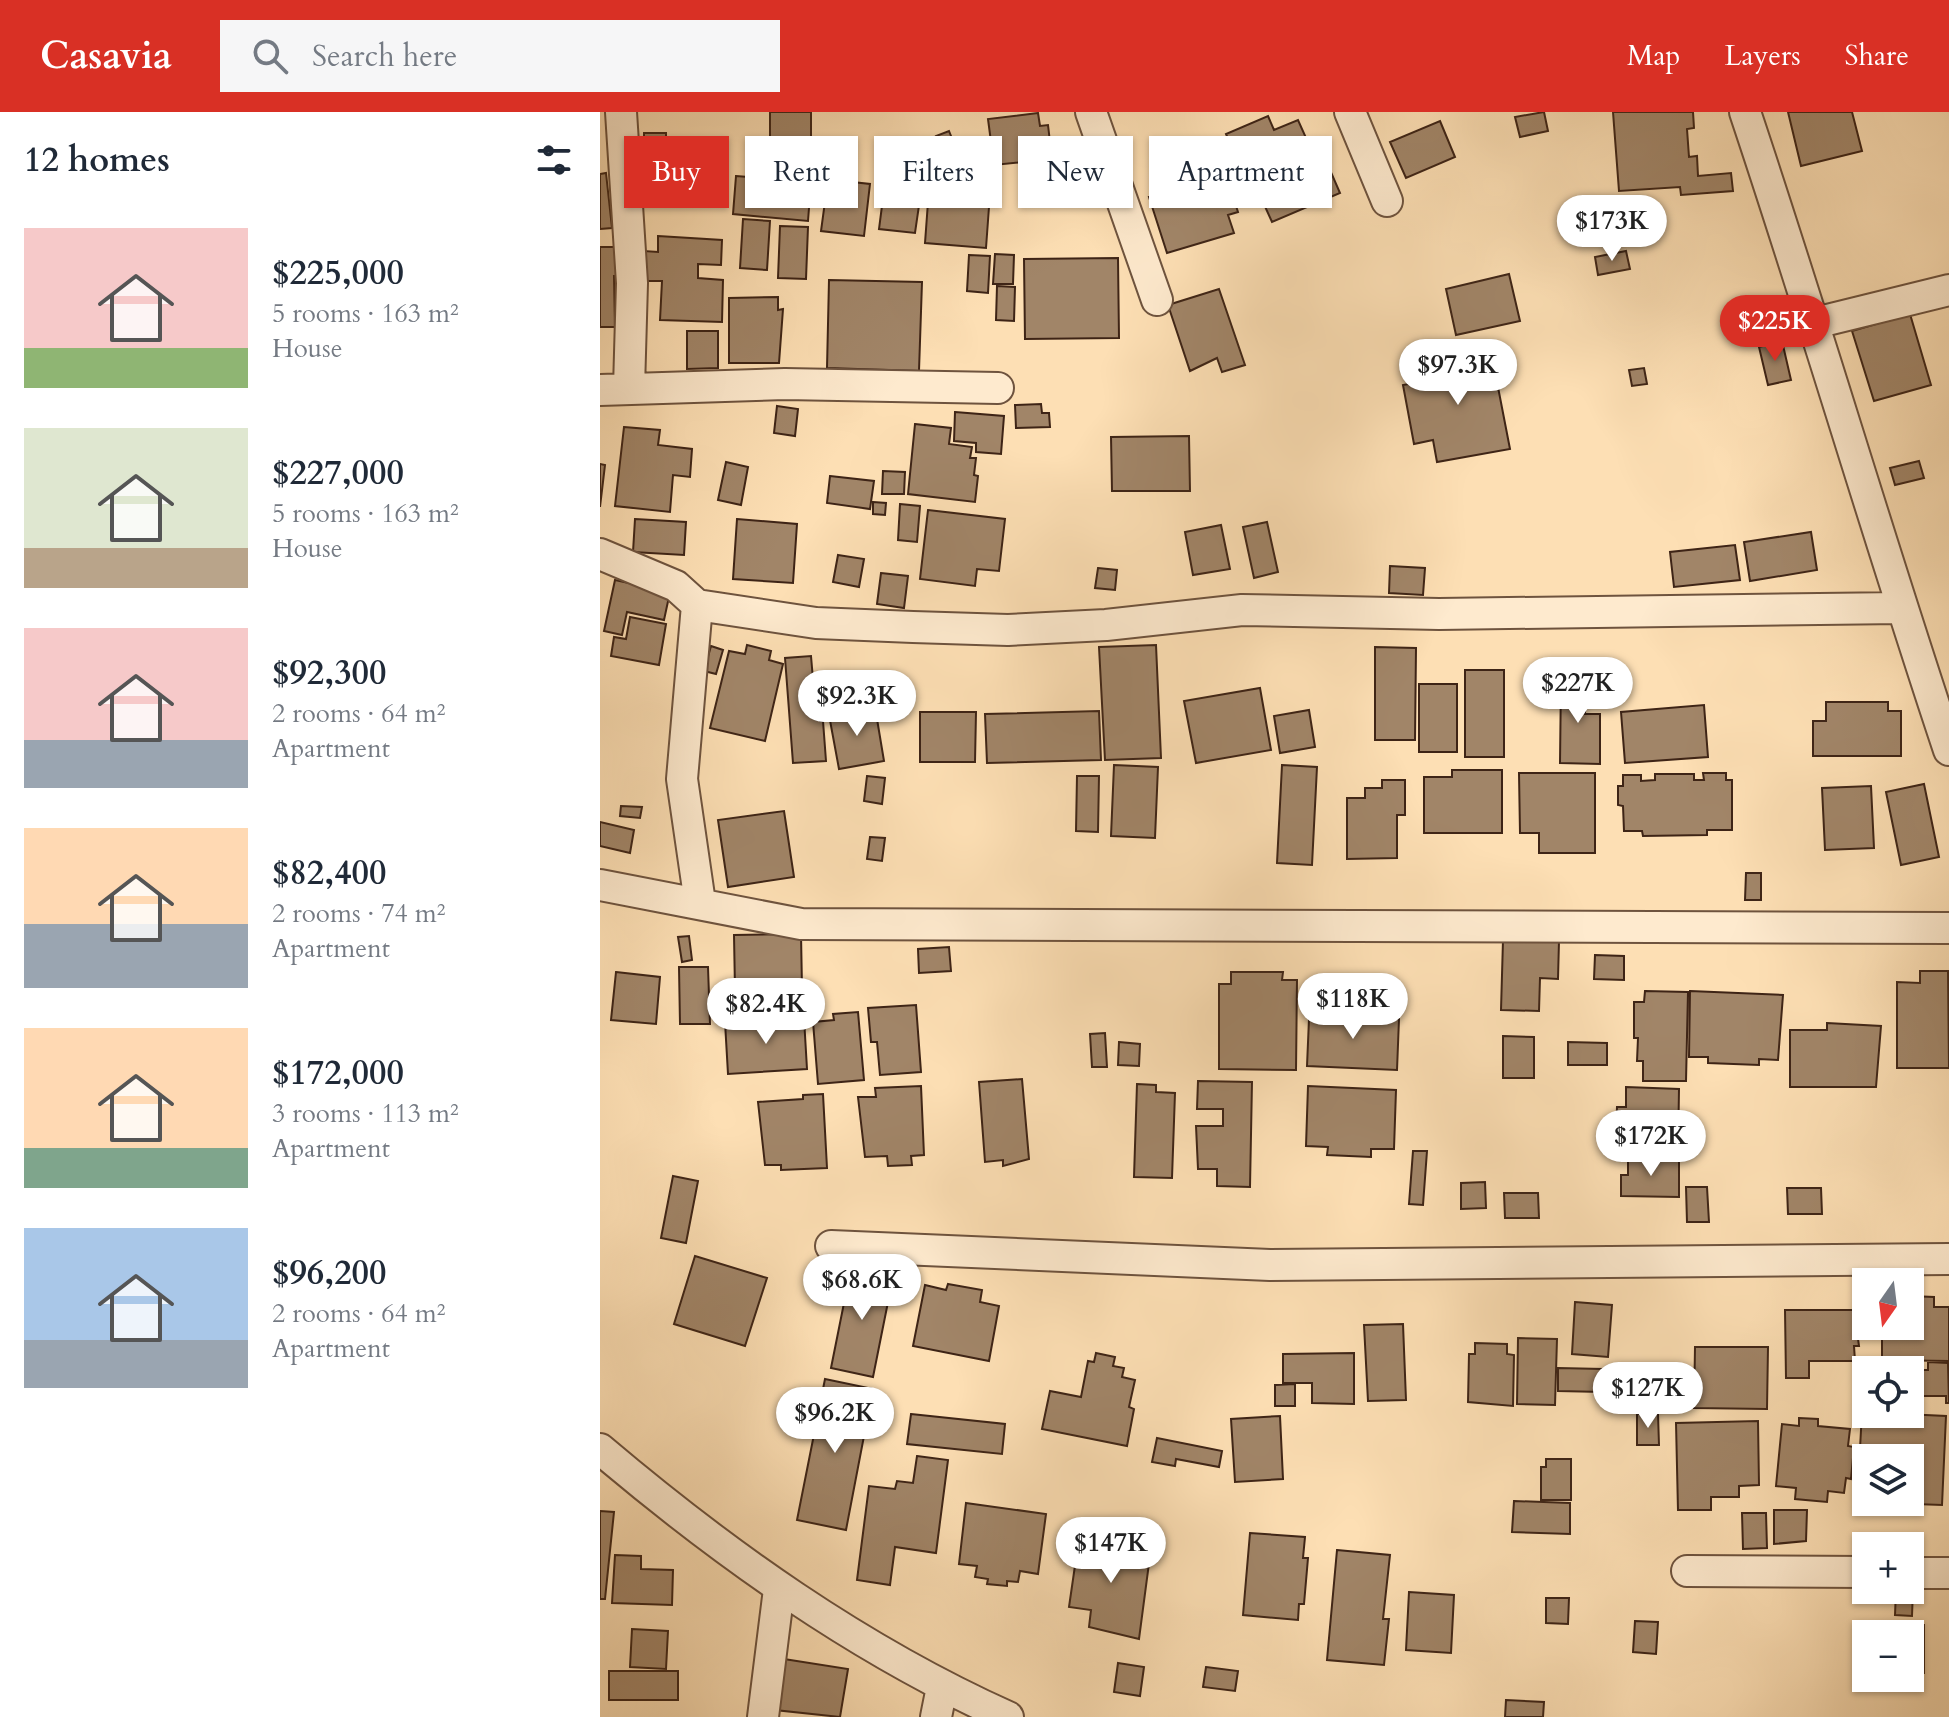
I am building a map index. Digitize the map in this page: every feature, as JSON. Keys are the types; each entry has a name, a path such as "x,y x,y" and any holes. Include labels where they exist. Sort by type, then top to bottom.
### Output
{"street":[{"path":"621,112 632,283 615,389 785,384 998,388"},
{"path":"1091,112 1157,300"},
{"path":"1350,112 1387,201"},
{"path":"1745,112 1815,323 1901,608 1949,750"},
{"path":"1815,323 1949,290"},
{"path":"600,554 676,586 697,605 816,623 1008,630 1106,625 1242,610 1439,614 1901,608"},
{"path":"697,605 682,779 700,903"},
{"path":"600,885 801,924 1949,928"},
{"path":"831,1246 1270,1265 1949,1259"},
{"path":"600,1449 779,1589 942,1687 1008,1717"},
{"path":"1687,1571 1852,1572"},
{"path":"1924,1573 1949,1573"},
{"path":"763,1717 779,1589"},
{"path":"936,1717 942,1687"}],"building":[{"path":"770,112 811,112 811,136 770,136"},
{"path":"1544,112 1548,131 1520,137 1515,117"},
{"path":"1613,112 1693,112 1694,128 1687,129 1689,157 1697,156 1698,176 1731,173 1733,191 1681,195 1680,187 1619,191"},
{"path":"1788,112 1852,112 1862,151 1801,166"},
{"path":"1038,113 1040,126 1048,125 1049,136 1018,136 1018,163 1002,164 1002,136 990,136 988,119"},
{"path":"1268,116 1274,130 1298,120 1305,136 1227,136"},
{"path":"1440,121 1455,157 1406,178 1390,142"},
{"path":"644,133 666,133 666,136 644,136"},
{"path":"606,173 612,228 600,229 600,174"},
{"path":"1332,175 1340,193 1332,196"},
{"path":"736,176 745,177 745,208 809,208 808,221 733,214"},
{"path":"858,183 870,184 864,236 821,231 824,208 858,208"},
{"path":"882,208 919,208 915,233 879,229"},
{"path":"928,208 989,208 986,248 925,243"},
{"path":"1153,208 1237,208 1238,212 1228,215 1234,233 1167,253"},
{"path":"1266,208 1305,208 1272,222"},
{"path":"743,219 770,221 767,270 740,268"},
{"path":"780,226 808,227 806,279 778,278"},
{"path":"658,236 722,240 721,265 698,264 698,278 723,280 722,322 660,320 662,281 643,281 644,251 658,252"},
{"path":"600,247 618,247 618,276 614,276 615,327 600,327"},
{"path":"1626,251 1630,269 1598,275 1595,257"},
{"path":"995,254 1014,255 1013,284 993,284"},
{"path":"969,255 990,256 988,293 967,291"},
{"path":"1118,258 1119,338 1025,339 1024,259"},
{"path":"1509,274 1520,321 1456,335 1446,289"},
{"path":"829,280 922,282 919,371 827,368"},
{"path":"997,286 1015,287 1014,321 996,320"},
{"path":"1219,289 1245,365 1222,372 1217,358 1190,371 1168,305"},
{"path":"778,297 778,310 783,309 779,363 729,363 729,298"},
{"path":"1910,314 1931,385 1874,401 1852,331"},
{"path":"687,331 718,331 718,368 687,369"},
{"path":"1782,341 1791,380 1768,385 1759,347"},
{"path":"1491,351 1510,449 1437,462 1433,440 1414,444 1403,385 1420,382 1417,365"},
{"path":"1644,368 1647,384 1632,386 1629,370"},
{"path":"1041,404 1042,413 1049,413 1050,427 1016,428 1015,405"},
{"path":"777,406 798,409 795,436 774,433"},
{"path":"955,412 1004,416 1001,454 976,452 976,443 954,441"},
{"path":"915,424 951,428 949,444 972,447 970,458 976,458 974,475 978,476 975,502 908,494"},
{"path":"624,427 660,430 658,445 692,449 690,477 673,475 670,512 615,506"},
{"path":"1189,436 1190,491 1112,491 1111,437"},
{"path":"1919,461 1924,478 1895,485 1890,468"},
{"path":"726,462 748,467 741,505 718,500"},
{"path":"600,464 605,465 600,507"},
{"path":"883,471 905,472 904,494 882,494"},
{"path":"830,476 874,481 870,509 827,503"},
{"path":"873,502 886,503 885,515 873,514"},
{"path":"900,504 920,506 917,542 898,540"},
{"path":"928,510 1005,519 999,571 977,569 975,586 920,579"},
{"path":"635,519 686,522 684,555 633,552"},
{"path":"737,519 797,524 793,583 733,579"},
{"path":"1267,522 1278,572 1254,578 1243,527"},
{"path":"1221,525 1230,569 1193,575 1185,532"},
{"path":"1811,532 1817,570 1750,581 1744,542"},
{"path":"1735,545 1740,580 1674,587 1670,552"},
{"path":"838,555 864,559 859,587 833,582"},
{"path":"1390,566 1425,568 1423,595 1389,593"},
{"path":"1098,568 1117,570 1115,590 1095,588"},
{"path":"881,573 908,576 904,608 877,604"},
{"path":"615,580 670,592 664,620 627,612 622,635 604,631"},
{"path":"630,617 666,624 659,665 611,656 614,637 626,639"},
{"path":"747,645 771,651 769,660 783,664 765,741 710,728 729,651 745,654"},
{"path":"1156,645 1161,758 1105,760 1099,647"},
{"path":"711,646 723,650 716,674 704,671"},
{"path":"1375,647 1416,648 1415,740 1375,740"},
{"path":"811,656 815,703 818,703 820,721 823,721 826,761 793,763 785,658"},
{"path":"1465,670 1504,670 1504,757 1465,757"},
{"path":"1561,678 1586,678 1585,714 1600,714 1600,764 1560,763"},
{"path":"1419,684 1457,684 1457,752 1419,752"},
{"path":"1260,688 1271,750 1196,763 1184,701"},
{"path":"1826,702 1888,702 1888,711 1901,711 1901,756 1813,756 1813,721 1826,721"},
{"path":"1704,705 1708,757 1625,763 1621,712"},
{"path":"875,707 884,761 839,769 829,715"},
{"path":"1309,710 1315,747 1280,753 1274,716"},
{"path":"1099,711 1101,760 987,763 985,714"},
{"path":"920,712 976,712 975,762 920,762"},
{"path":"1114,765 1158,767 1155,838 1111,836"},
{"path":"1282,765 1317,767 1312,865 1277,863"},
{"path":"1452,770 1502,770 1502,833 1424,833 1424,777 1452,777"},
{"path":"1519,773 1595,773 1595,853 1539,853 1539,833 1520,833"},
{"path":"1703,773 1726,773 1726,780 1732,780 1732,830 1707,830 1707,835 1643,836 1642,831 1624,831 1623,806 1618,805 1618,786 1623,786 1623,775 1641,775 1641,781 1655,780 1655,774 1694,774 1694,780 1704,780"},
{"path":"867,776 885,778 882,804 864,801"},
{"path":"1077,776 1099,776 1098,832 1076,831"},
{"path":"1382,780 1405,780 1405,815 1397,815 1397,858 1347,859 1347,798 1365,798 1365,788 1382,788"},
{"path":"1924,784 1939,857 1901,865 1886,792"},
{"path":"1871,786 1874,848 1825,850 1822,788"},
{"path":"621,806 642,807 640,818 620,816"},
{"path":"784,811 794,877 728,887 718,820"},
{"path":"600,822 634,830 630,853 600,846"},
{"path":"870,837 885,838 882,861 867,859"},
{"path":"1746,873 1761,873 1761,900 1745,900"},
{"path":"801,934 802,988 735,990 734,935"},
{"path":"689,936 692,960 682,962 678,937"},
{"path":"1503,940 1559,941 1558,979 1540,978 1539,1011 1501,1010"},
{"path":"949,947 951,971 919,973 918,949"},
{"path":"1595,955 1624,956 1624,980 1594,979"},
{"path":"679,967 708,967 710,1024 680,1024"},
{"path":"1920,971 1948,971 1949,1068 1897,1068 1897,982 1920,983"},
{"path":"616,972 660,977 656,1024 611,1020"},
{"path":"1231,972 1283,972 1282,980 1297,980 1296,1070 1219,1069 1219,984 1231,984"},
{"path":"1645,991 1688,992 1686,1081 1643,1081 1643,1061 1637,1061 1638,1038 1634,1038 1634,1002 1644,1002"},
{"path":"1690,991 1783,995 1778,1060 1759,1059 1759,1065 1708,1063 1708,1057 1689,1057"},
{"path":"738,997 739,1017 720,1018 718,998"},
{"path":"916,1005 921,1072 880,1075 877,1042 871,1042 868,1008"},
{"path":"1360,1010 1383,1011 1383,1018 1399,1019 1397,1070 1307,1066 1309,1019 1314,1020 1315,1011 1360,1018"},
{"path":"858,1012 864,1080 818,1084 813,1022 834,1020 833,1014"},
{"path":"804,1018 807,1069 728,1074 725,1022"},
{"path":"1827,1023 1881,1026 1876,1087 1790,1087 1790,1030 1827,1030"},
{"path":"1105,1033 1107,1067 1092,1067 1090,1034"},
{"path":"1503,1036 1534,1037 1534,1078 1503,1078"},
{"path":"1119,1042 1140,1044 1139,1066 1118,1065"},
{"path":"1568,1042 1607,1043 1607,1065 1568,1065"},
{"path":"1022,1079 1029,1159 1003,1166 1003,1160 985,1162 979,1082"},
{"path":"1198,1081 1252,1082 1250,1187 1217,1186 1217,1169 1198,1169 1196,1126 1223,1126 1223,1109 1197,1109"},
{"path":"1137,1084 1156,1085 1156,1092 1175,1093 1172,1178 1134,1177"},
{"path":"921,1086 924,1155 911,1156 912,1165 888,1166 887,1156 865,1157 858,1097 876,1097 875,1088"},
{"path":"1308,1086 1396,1090 1394,1149 1371,1149 1371,1157 1327,1155 1328,1147 1306,1146"},
{"path":"1626,1087 1679,1089 1678,1153 1625,1152 1625,1134 1616,1134 1617,1107 1626,1107"},
{"path":"823,1094 827,1168 781,1170 781,1165 765,1165 758,1102 803,1099 803,1095"},
{"path":"1413,1151 1427,1151 1423,1205 1409,1204"},
{"path":"1628,1158 1679,1159 1679,1197 1621,1196 1621,1175 1628,1175"},
{"path":"673,1176 698,1181 686,1243 661,1238"},
{"path":"1485,1182 1486,1208 1461,1209 1461,1183"},
{"path":"1686,1187 1707,1187 1709,1222 1687,1222"},
{"path":"1787,1188 1821,1188 1822,1214 1788,1214"},
{"path":"1504,1193 1538,1193 1539,1218 1505,1218"},
{"path":"695,1256 767,1278 745,1346 674,1324"},
{"path":"851,1268 893,1277 873,1377 831,1368"},
{"path":"948,1284 982,1290 980,1302 999,1306 989,1361 913,1346 925,1285 946,1290"},
{"path":"1924,1297 1934,1297 1934,1307 1949,1307 1949,1361 1924,1361 1924,1356 1882,1356 1882,1340 1924,1340"},
{"path":"1575,1302 1612,1305 1608,1357 1572,1354"},
{"path":"1785,1310 1852,1310 1852,1340 1858,1340 1859,1346 1854,1346 1852,1361 1809,1361 1809,1378 1786,1378"},
{"path":"1403,1324 1406,1400 1368,1401 1364,1325"},
{"path":"1518,1338 1557,1339 1555,1405 1517,1404"},
{"path":"1475,1343 1507,1344 1507,1354 1514,1355 1513,1406 1468,1402 1469,1354 1475,1354"},
{"path":"1695,1347 1768,1347 1767,1409 1694,1408"},
{"path":"1096,1353 1115,1357 1113,1366 1124,1368 1122,1377 1135,1380 1129,1407 1134,1409 1127,1446 1042,1429 1050,1391 1081,1397 1088,1361 1094,1362"},
{"path":"1354,1353 1354,1404 1312,1403 1312,1383 1283,1383 1283,1354"},
{"path":"1928,1362 1948,1363 1949,1403 1946,1403 1946,1396 1924,1396 1924,1370 1928,1370"},
{"path":"1558,1368 1603,1369 1603,1392 1558,1391"},
{"path":"825,1379 873,1389 846,1530 797,1520"},
{"path":"1295,1384 1295,1406 1275,1406 1275,1385"},
{"path":"911,1414 1005,1424 1002,1454 907,1444"},
{"path":"1637,1414 1658,1414 1659,1445 1637,1445"},
{"path":"1924,1415 1946,1416 1942,1505 1924,1504 1924,1444 1860,1444 1861,1428 1924,1428"},
{"path":"1280,1416 1283,1479 1235,1482 1231,1419"},
{"path":"1799,1418 1818,1419 1818,1426 1850,1429 1851,1479 1846,1478 1844,1493 1828,1491 1827,1502 1795,1499 1796,1488 1776,1486 1782,1424 1799,1426"},
{"path":"1758,1421 1759,1485 1739,1486 1739,1497 1711,1497 1711,1510 1678,1510 1676,1423"},
{"path":"1157,1438 1222,1451 1219,1467 1176,1459 1175,1466 1152,1462"},
{"path":"917,1456 948,1460 936,1553 895,1547 890,1585 857,1580 869,1486 895,1489 897,1481 913,1483"},
{"path":"1546,1459 1571,1459 1571,1500 1541,1500 1541,1467 1546,1467"},
{"path":"1514,1501 1570,1503 1570,1534 1512,1532"},
{"path":"966,1503 1046,1514 1038,1574 1020,1571 1018,1582 1007,1581 1007,1586 987,1584 988,1579 975,1577 977,1566 959,1564"},
{"path":"1774,1510 1807,1510 1806,1541 1774,1544"},
{"path":"600,1511 614,1512 605,1599 600,1599"},
{"path":"1742,1513 1766,1513 1767,1548 1743,1549"},
{"path":"1250,1533 1305,1537 1303,1558 1308,1558 1304,1604 1299,1604 1298,1620 1243,1615"},
{"path":"1079,1538 1151,1548 1139,1639 1089,1627 1091,1610 1069,1607"},
{"path":"1337,1550 1390,1555 1383,1619 1389,1619 1384,1665 1327,1660"},
{"path":"615,1555 641,1556 641,1569 673,1570 672,1605 612,1603"},
{"path":"1409,1592 1454,1595 1451,1653 1406,1650"},
{"path":"1546,1598 1569,1598 1568,1624 1546,1623"},
{"path":"1895,1604 1912,1604 1912,1616 1895,1615"},
{"path":"1635,1621 1658,1622 1656,1654 1633,1652"},
{"path":"632,1629 668,1631 666,1669 630,1667"},
{"path":"784,1659 848,1669 840,1717 775,1710"},
{"path":"1118,1663 1144,1667 1140,1696 1114,1692"},
{"path":"1206,1667 1238,1671 1235,1691 1203,1687"},
{"path":"609,1671 678,1671 678,1700 609,1700"},
{"path":"1506,1700 1544,1702 1543,1717 1505,1717"}]}
